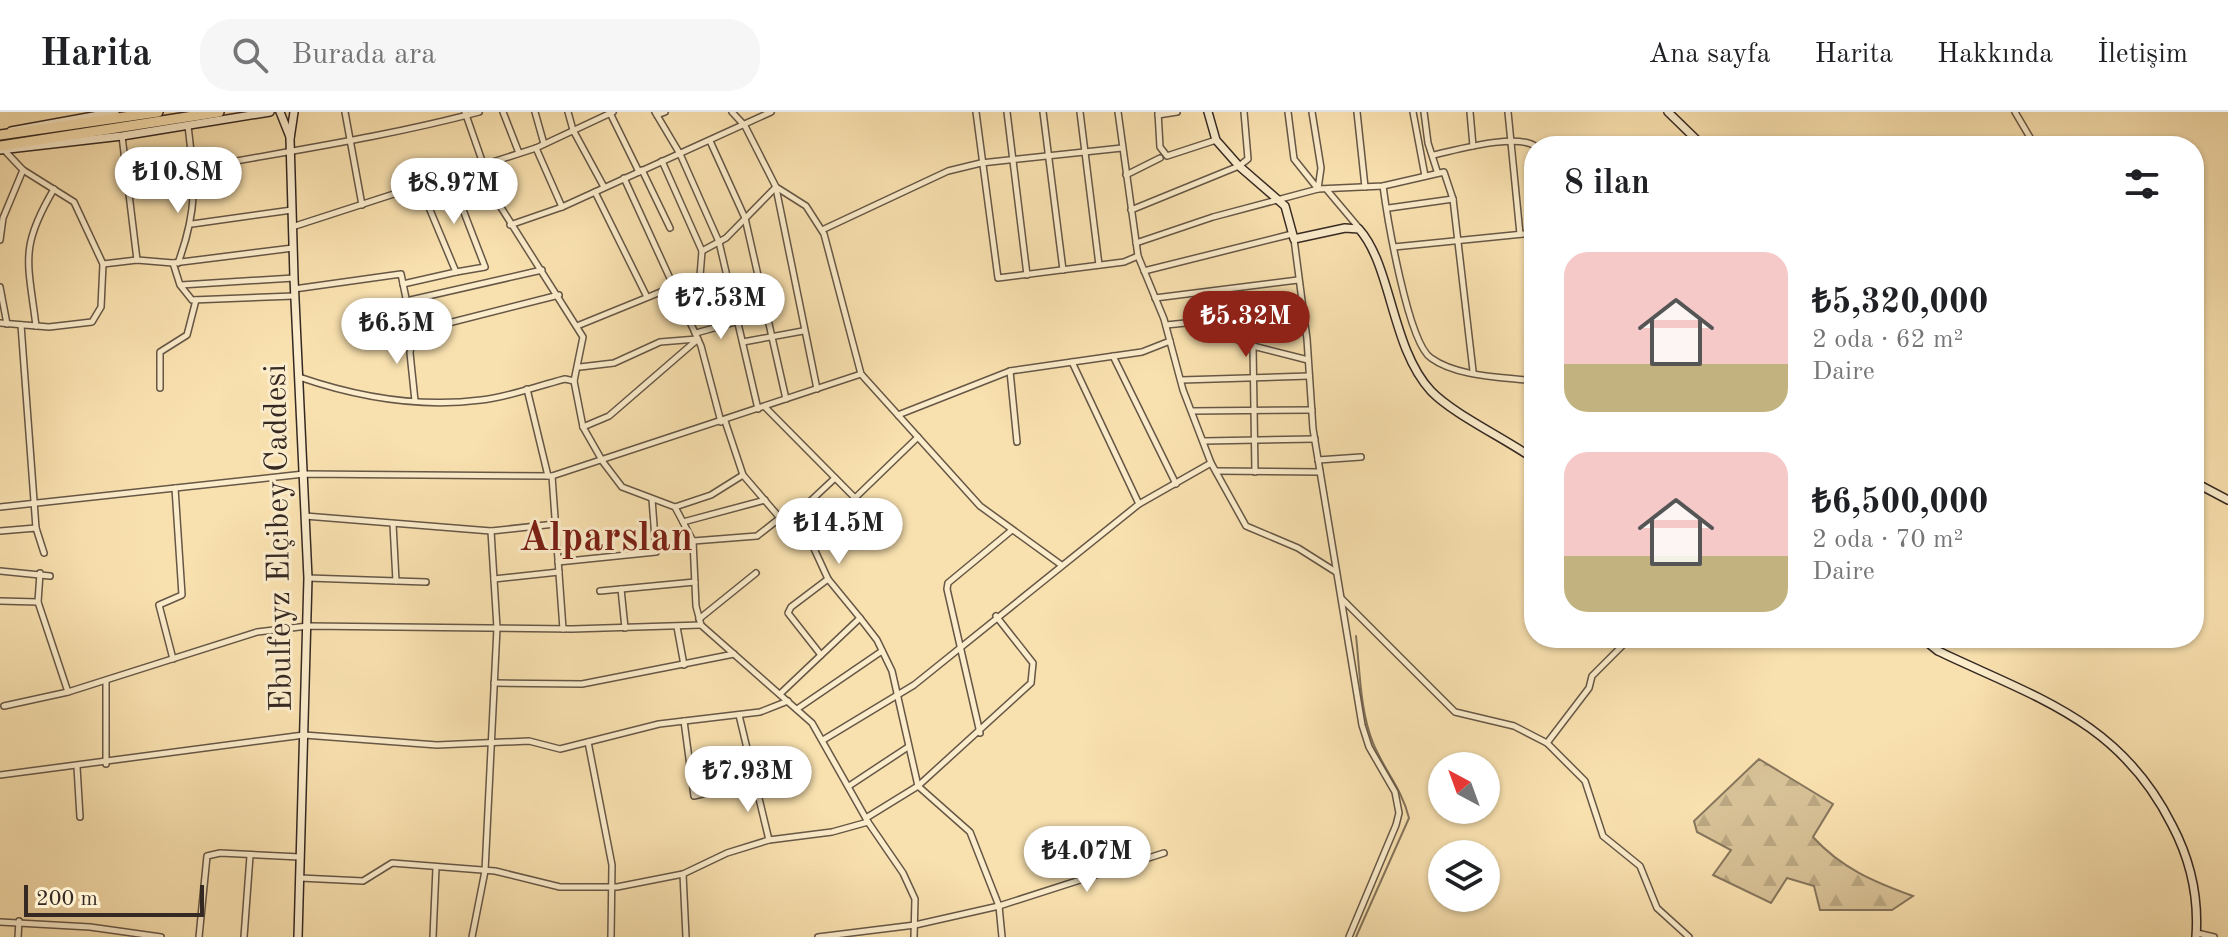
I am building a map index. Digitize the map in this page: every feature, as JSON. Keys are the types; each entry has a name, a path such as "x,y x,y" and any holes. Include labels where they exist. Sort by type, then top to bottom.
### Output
{"highway":[{"path":"2,149 158,112"},
{"path":"1,134 219,112"}],"street":[{"path":"1,134 63,116 115,124 188,126 270,112"},
{"name":"Ebulfeyz Elçibey Caddesi","path":"280,112 290,139"},
{"name":"Ebulfeyz Elçibey Caddesi","path":"294,112 290,139 292,227 308,578 298,937"},
{"path":"345,112 362,205"},
{"path":"126,182 245,158 291,154 479,112"},
{"path":"503,112 519,153"},
{"path":"535,112 544,144"},
{"path":"568,112 573,130 604,187"},
{"path":"665,112 656,114 680,154 719,242 762,408 855,498"},
{"path":"732,112 745,126 776,187 817,389"},
{"path":"510,225 562,207 771,112"},
{"path":"976,112 998,278 1099,265 1138,256"},
{"path":"1007,112 1027,275"},
{"path":"1043,112 1063,270"},
{"path":"1080,112 1099,265"},
{"path":"1118,112 1138,256 1166,325 1181,380 1211,463 1246,526 1298,548 1337,572"},
{"path":"1177,112 1158,114 1160,147 1167,156 1216,140"},
{"path":"1208,112 1216,140 1239,166 1279,200 1287,212 1303,311 1318,460 1362,725 1369,747 1395,792 1399,813 1349,937"},
{"path":"1131,210 1239,166 1248,159 1244,112"},
{"path":"1288,112 1294,159 1318,189"},
{"path":"1312,112 1321,168 1318,189"},
{"path":"1357,112 1365,187"},
{"path":"1413,112 1425,176"},
{"path":"1424,112 1437,171"},
{"path":"1470,112 1473,146"},
{"path":"1508,112 1520,234"},
{"path":"1668,112 1693,136"},
{"path":"2015,112 2029,136"},
{"path":"292,227 536,148 611,113 670,228"},
{"path":"465,114 495,198 583,337 580,367 574,381 583,427 622,487 675,507 711,495 743,475"},
{"path":"115,124 137,260"},
{"path":"188,126 193,169 192,224 176,263 180,285 196,300 294,292 401,274 413,332 410,353 415,401"},
{"path":"710,141 745,218 786,400"},
{"path":"1433,155 1473,146 1524,141"},
{"path":"536,148 562,207"},
{"path":"822,230 948,171 981,163 1122,148"},
{"path":"0,287 3,323 36,326 92,322 101,307 103,264 74,202 23,170 2,149"},
{"path":"1126,175 1160,158"},
{"path":"577,326 700,276 702,251 662,161"},
{"path":"0,240 1,223 23,170"},
{"path":"1136,243 1213,217 1318,189 1383,186 1437,171 1444,172 1449,179 1453,199 1473,371"},
{"path":"403,284 485,267 450,176"},
{"path":"624,178 697,336 743,475 780,518 811,542 828,579 882,651 898,697 918,786 970,832 999,906 1002,937"},
{"path":"420,186 456,272"},
{"path":"1383,186 1398,276 1423,351 1445,365 1524,379"},
{"path":"702,251 719,242 776,187"},
{"path":"776,187 806,206 822,230 861,374 980,506 1060,564"},
{"path":"36,326 27,252 36,219 54,189"},
{"path":"1326,190 1370,241 1392,314 1414,364 1431,391 1524,452"},
{"path":"595,192 647,297"},
{"path":"1389,208 1453,199"},
{"path":"192,224 292,210"},
{"path":"1144,271 1293,236 1345,228 1359,229"},
{"path":"1394,247 1524,234"},
{"path":"103,264 137,260 176,263 293,248"},
{"path":"406,301 543,270"},
{"path":"180,285 294,278"},
{"path":"1155,298 1298,280"},
{"path":"413,332 559,295"},
{"path":"160,388 160,352 187,335 196,300"},
{"path":"1166,325 1303,311"},
{"path":"580,367 614,363 660,342 697,336 739,321"},
{"path":"1198,323 1253,346 1308,360"},
{"path":"21,325 36,528 44,553"},
{"path":"743,342 803,331"},
{"path":"583,427 609,416 697,336"},
{"path":"898,415 1010,371 1142,352 1170,341"},
{"path":"1253,346 1255,472"},
{"path":"1113,356 1176,484"},
{"path":"1072,362 1139,504"},
{"path":"1010,371 1017,442"},
{"path":"0,507 304,474 550,476 603,462 861,374"},
{"path":"1181,380 1309,376"},
{"path":"298,377 350,395 415,401 482,400 565,379 574,381"},
{"path":"527,389 550,476 563,629"},
{"path":"1192,411 1312,410"},
{"path":"811,542 918,437"},
{"path":"1204,441 1315,439"},
{"path":"1318,460 1361,457"},
{"path":"823,740 898,697 1060,564 1139,504 1211,463"},
{"path":"1215,471 1320,472"},
{"path":"787,523 835,478"},
{"path":"2204,487 2228,500"},
{"path":"173,659 159,605 182,595 175,488"},
{"path":"558,562 656,552 652,499"},
{"path":"683,522 765,500"},
{"path":"675,507 693,541 700,622 797,709 823,740 867,820 903,873 915,899 914,937"},
{"path":"305,516 491,531 555,524"},
{"path":"693,541 757,536 780,518"},
{"path":"393,524 396,581"},
{"path":"0,531 36,528"},
{"path":"980,733 948,583 1012,530"},
{"path":"472,937 485,871 497,628 491,531"},
{"path":"0,571 50,576"},
{"path":"494,579 559,572"},
{"path":"40,573 38,602 68,692"},
{"path":"4,706 68,692 257,632 308,626 677,627 700,622 756,573"},
{"path":"308,578 426,582"},
{"path":"821,655 788,613 828,579"},
{"path":"600,591 695,582"},
{"path":"621,589 625,628"},
{"path":"1341,598 1455,712 1514,726 1547,743 1585,781 1603,836 1640,866 1657,908 1689,937"},
{"path":"0,601 38,602"},
{"path":"299,878 363,881 392,863 485,871 560,887 612,887 683,874 727,853 769,840 832,832 867,820 918,786 980,733 1031,683 1033,663 996,616"},
{"path":"780,694 860,618"},
{"path":"677,627 684,665"},
{"path":"1547,743 1589,688 1592,676 1620,648"},
{"path":"1934,648 2060,709 2105,738 2132,762 2154,788 2182,848 2198,901 2197,935 2214,937"},
{"path":"797,709 882,651"},
{"path":"494,683 582,684 735,654"},
{"path":"106,680 106,764"},
{"path":"0,775 106,764 304,735 437,745 529,741 560,749 684,721 760,712 788,701"},
{"path":"739,715 769,840"},
{"path":"684,721 694,796 756,781"},
{"path":"588,742 604,812 612,887 611,937"},
{"path":"849,786 908,747"},
{"path":"77,767 80,817"},
{"path":"199,937 207,856 220,853 300,857"},
{"path":"818,937 915,925 999,906 1164,853"},
{"path":"244,937 250,856"},
{"path":"433,937 436,868"},
{"path":"683,874 686,937"},
{"path":"18,937 19,921"},
{"path":"0,922 19,921 161,937"}],"green space":[{"path":"1759,759 1833,804 1813,837 1824,848 1859,873 1913,896 1892,910 1820,910 1814,886 1787,878 1771,903 1713,875 1731,850 1697,832 1694,821"}],"waterway":[{"path":"1356,636 1365,718 1377,753 1402,798 1409,818 1356,937"}],"district":[{"name":"Alparslan","path":"606,536"}]}
